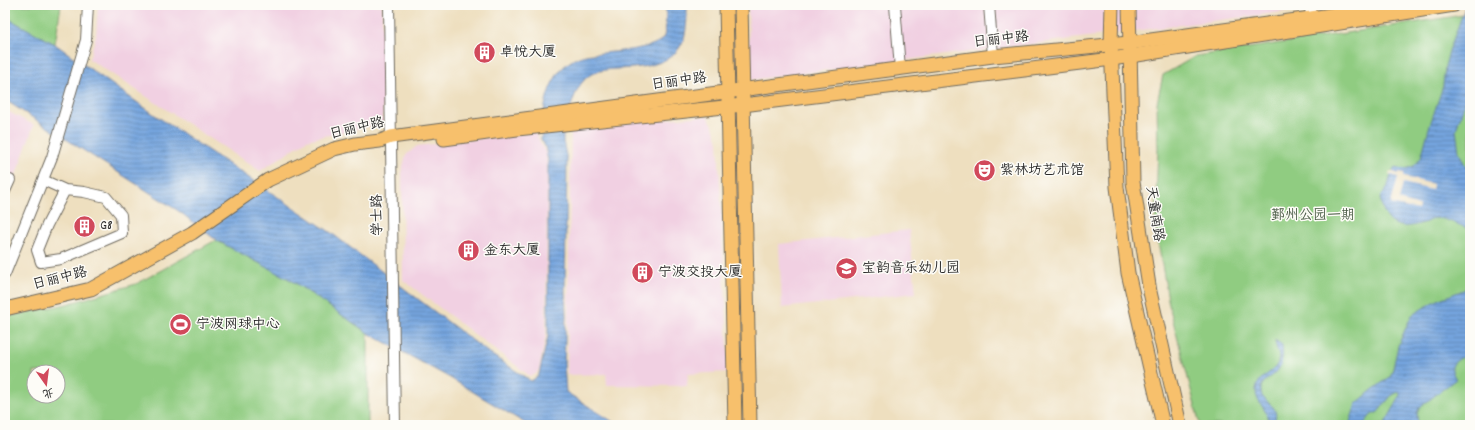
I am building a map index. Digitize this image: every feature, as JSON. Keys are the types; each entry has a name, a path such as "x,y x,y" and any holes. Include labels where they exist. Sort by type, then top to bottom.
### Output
{"main road":[{"path":"726,5 735,425"},
{"path":"741,5 750,425"},
{"path":"1112,5 1111,45 1117,187 1128,273 1163,425"},
{"name":"天童南路","path":"1129,5 1133,182 1150,292 1180,425"},
{"name":"日丽中路","path":"5,308 91,289 192,233 268,180 334,149 355,144 587,116 728,92 993,56 1111,45 1311,12 1396,5"},
{"name":"日丽中路","path":"587,116 728,107 1112,60 1454,5"}],"street":[{"path":"5,274 52,157 86,40 88,5"},
{"name":"学士路","path":"389,5 387,141 393,268 395,425"},
{"path":"895,5 900,69"},
{"path":"988,5 993,56"},
{"path":"5,191 10,180"},
{"path":"43,180 65,190 84,192 106,197 121,215 122,233 61,259 42,262 36,250 65,190"}],"shaded area":[{"path":"98,5 382,5 383,123 307,140 260,171 89,59 96,36"},
{"path":"748,5 1337,5 750,80"},
{"path":"5,110 34,125 14,180 5,181"},
{"path":"707,116 712,123 718,142 729,372 688,374 687,386 607,385 606,374 567,375 571,126"},
{"path":"535,132 546,154 547,170 546,335 539,369 536,374 530,376 403,280 402,170 406,155 417,146"},
{"name":"宝韵音乐幼儿园","path":"909,230 916,293 782,308 779,244"}],"green space":[{"path":"5,5 61,5 55,44 5,17"},
{"name":"鄞州公园一期","path":"1470,14 1470,425 1200,425 1169,305 1155,225 1158,149 1157,103 1163,75 1196,56"},
{"name":"宁波网球中心","path":"216,240 291,280 368,333 368,425 5,425 5,317 67,304 136,284"}],"water":[{"path":"666,5 687,5 686,30 680,47 673,55 656,64 636,68 604,70 588,76 581,84 571,105 563,135 567,160 566,316 564,364 566,392 618,425 528,425 450,378 368,333 291,280 216,240 180,212 5,100 5,17 55,44 155,115 330,232 489,353 531,381 539,374 548,336 548,161 545,146 541,139 545,106 549,90 560,71 570,62 578,58 586,55 641,48 660,41 665,33"},
{"path":"1466,5 1470,5 1470,86 1456,130 1459,152 1464,163 1470,170 1470,230 1445,219 1438,218 1416,225 1401,226 1395,224 1386,215 1382,207 1380,197 1387,189 1392,171 1395,167 1404,169 1409,168 1414,166 1421,158 1443,86 1445,67 1449,51"},
{"path":"1470,285 1470,354 1464,356 1453,364 1452,371 1456,379 1419,408 1417,414 1418,425 1384,425 1400,397 1400,393 1398,392 1391,396 1378,412 1371,415 1363,425 1349,425 1356,404 1390,377 1398,346 1412,315 1433,302 1466,289"},
{"path":"1275,340 1282,345 1282,361 1278,370 1263,383 1261,387 1262,396 1272,405 1276,414 1274,425 1268,425 1267,415 1256,395 1256,390 1260,380 1275,368 1278,363 1279,356"}],"pier":[{"path":"1390,171 1399,174 1399,172 1404,173 1404,177 1433,184 1432,190 1403,183 1399,200 1419,206 1418,210 1391,204 1398,177 1389,174"}],"place":[{"name":"卓悦大厦","path":"484,53"},
{"name":"紫林坊艺术馆","path":"985,171"},
{"name":"G8","path":"84,226"},
{"name":"金东大厦","path":"468,251"},
{"name":"宝韵音乐幼儿园","path":"847,269"},
{"name":"宁波交投大厦","path":"642,273"},
{"name":"宁波网球中心","path":"181,325"}]}
